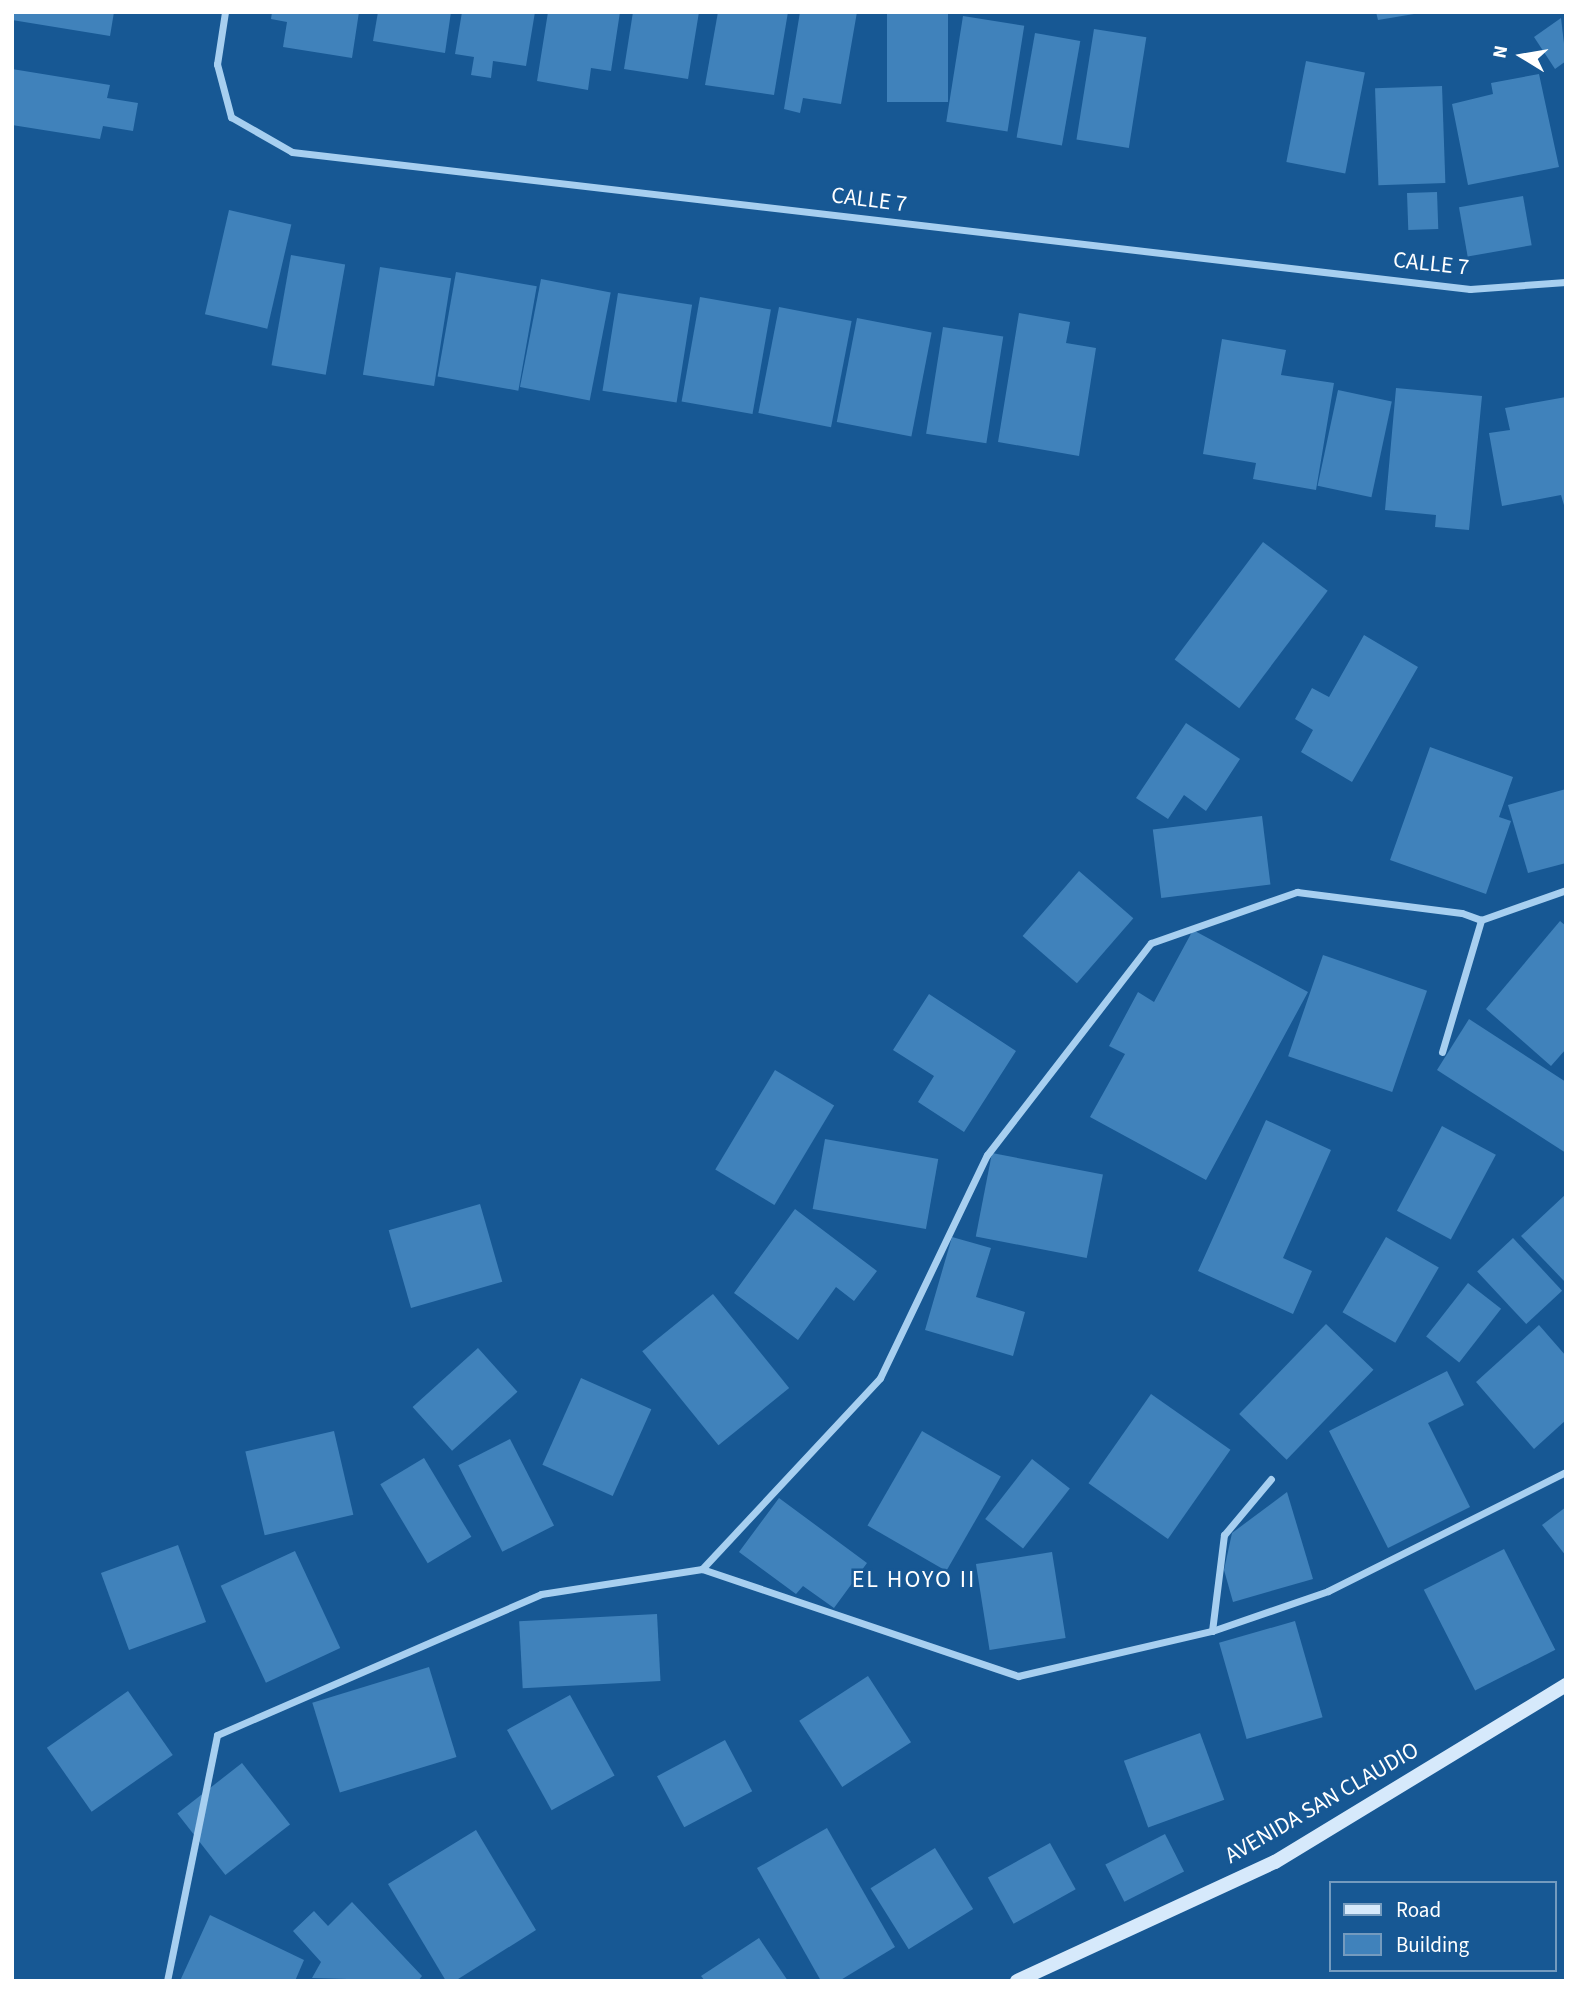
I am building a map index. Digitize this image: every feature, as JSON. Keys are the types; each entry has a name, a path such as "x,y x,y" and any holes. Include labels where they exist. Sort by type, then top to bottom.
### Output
{"street":[{"name":"CALLE 7","path":"225,12 217,64 231,117 292,152 1470,289 1566,282"},
{"path":"702,1569 880,1378 988,1155 1151,943 1297,892 1480,920 1566,890"},
{"path":"1442,1052 1480,920"},
{"path":"167,1981 217,1735 541,1594 702,1569 1018,1675 1212,1630 1328,1591 1566,1472"},
{"path":"1212,1630 1224,1535 1271,1479"},
{"name":"AVENIDA SAN CLAUDIO","path":"1017,1981 1275,1862 1566,1685"}],"building":[{"path":"12,12 114,12 110,36 12,20"},
{"path":"272,12 359,12 352,58 283,47 287,22 271,19"},
{"path":"378,12 451,12 445,53 373,41"},
{"path":"462,12 535,12 526,66 493,61 491,78 471,75 474,57 455,54"},
{"path":"548,12 620,12 611,71 591,68 588,90 537,81"},
{"path":"633,12 699,12 688,79 624,69"},
{"path":"718,12 788,12 774,95 705,85"},
{"path":"800,12 857,12 841,104 803,98 800,113 784,109"},
{"path":"887,12 948,12 948,102 887,102"},
{"path":"1376,12 1414,12 1414,14 1378,20"},
{"path":"963,16 1024,26 1007,131 946,122"},
{"path":"1561,18 1566,61 1555,69 1534,37"},
{"path":"1094,29 1146,37 1129,148 1076,140"},
{"path":"1035,33 1080,41 1062,145 1017,137"},
{"path":"1306,61 1365,72 1345,174 1286,162"},
{"path":"12,69 110,85 107,98 138,103 133,131 103,126 100,139 12,125"},
{"path":"1539,74 1559,167 1468,185 1452,104 1493,94 1491,83"},
{"path":"1442,86 1445,183 1378,185 1375,88"},
{"path":"1437,192 1438,229 1408,230 1407,193"},
{"path":"1523,196 1532,245 1468,257 1459,207"},
{"path":"229,210 291,224 267,329 205,314"},
{"path":"291,255 345,265 326,375 272,365"},
{"path":"380,267 451,278 434,386 363,375"},
{"path":"456,272 537,286 518,391 438,376"},
{"path":"541,279 611,293 590,401 520,387"},
{"path":"618,293 692,305 677,403 603,391"},
{"path":"700,297 771,310 752,414 682,401"},
{"path":"779,307 852,321 831,427 758,413"},
{"path":"1019,313 1070,322 1066,343 1096,348 1079,456 998,442"},
{"path":"857,318 932,333 911,437 837,422"},
{"path":"943,327 1003,337 986,443 926,434"},
{"path":"1222,339 1286,350 1281,375 1334,383 1316,490 1253,479 1256,463 1203,454"},
{"path":"1396,388 1482,396 1469,530 1435,527 1436,515 1385,510"},
{"path":"1338,390 1392,401 1371,497 1318,486"},
{"path":"1566,397 1566,512 1561,495 1502,506 1489,433 1510,430 1505,408"},
{"path":"1263,542 1328,591 1239,708 1175,659"},
{"path":"1364,635 1418,667 1352,782 1301,752 1313,730 1295,719 1312,688 1329,697"},
{"path":"1186,723 1240,759 1206,811 1184,795 1168,819 1136,798"},
{"path":"1430,747 1513,777 1499,817 1511,821 1486,894 1390,860"},
{"path":"1566,789 1566,863 1528,873 1508,805"},
{"path":"1262,816 1270,884 1161,898 1153,829"},
{"path":"1079,871 1133,918 1077,983 1023,936"},
{"path":"1560,921 1566,926 1566,1049 1551,1066 1486,1009"},
{"path":"1193,930 1308,992 1206,1180 1090,1117 1125,1054 1109,1046 1138,992 1154,1002"},
{"path":"1323,955 1427,991 1392,1092 1288,1056"},
{"path":"929,994 1016,1051 964,1132 918,1102 934,1076 893,1050"},
{"path":"1469,1019 1566,1082 1566,1153 1437,1070"},
{"path":"775,1070 834,1106 774,1205 715,1169"},
{"path":"1266,1120 1331,1150 1283,1258 1312,1271 1293,1314 1198,1271"},
{"path":"1442,1126 1496,1155 1451,1239 1397,1211"},
{"path":"825,1139 938,1159 926,1229 813,1209"},
{"path":"992,1153 1103,1175 1087,1258 976,1236"},
{"path":"1566,1194 1566,1283 1521,1236"},
{"path":"480,1204 502,1282 411,1308 389,1230"},
{"path":"795,1209 877,1271 854,1301 836,1287 798,1340 734,1293"},
{"path":"952,1237 991,1248 976,1297 1025,1312 1013,1356 925,1330"},
{"path":"1386,1237 1439,1268 1395,1343 1342,1312"},
{"path":"1513,1238 1562,1291 1526,1324 1477,1271"},
{"path":"1468,1283 1501,1309 1459,1362 1426,1337"},
{"path":"713,1294 789,1388 718,1445 642,1351"},
{"path":"1326,1324 1373,1370 1287,1460 1239,1414"},
{"path":"1539,1325 1566,1356 1566,1420 1534,1449 1476,1382"},
{"path":"478,1348 517,1392 452,1451 413,1407"},
{"path":"1447,1371 1464,1405 1428,1423 1470,1507 1388,1548 1329,1431"},
{"path":"581,1378 651,1409 613,1496 542,1465"},
{"path":"1151,1394 1230,1450 1168,1539 1088,1483"},
{"path":"334,1431 353,1515 265,1535 245,1451"},
{"path":"922,1431 1001,1476 946,1571 868,1525"},
{"path":"510,1439 554,1525 502,1552 458,1465"},
{"path":"424,1458 471,1537 428,1563 380,1484"},
{"path":"1032,1459 1070,1489 1023,1548 985,1519"},
{"path":"1287,1492 1313,1579 1233,1602 1224,1570 1232,1533"},
{"path":"779,1498 867,1563 834,1608 803,1586 796,1594 739,1552"},
{"path":"1566,1507 1566,1556 1542,1525"},
{"path":"178,1545 206,1622 129,1650 101,1573"},
{"path":"1504,1549 1555,1650 1475,1691 1424,1590"},
{"path":"295,1551 340,1648 266,1683 221,1586"},
{"path":"1052,1552 1066,1638 990,1650 976,1564"},
{"path":"657,1614 661,1681 523,1688 519,1621"},
{"path":"1295,1621 1323,1717 1247,1739 1219,1643"},
{"path":"429,1667 456,1757 340,1793 312,1703"},
{"path":"868,1676 911,1742 842,1787 799,1721"},
{"path":"128,1691 173,1755 92,1812 47,1748"},
{"path":"570,1695 615,1775 552,1810 507,1730"},
{"path":"1200,1733 1224,1800 1148,1827 1124,1761"},
{"path":"725,1740 752,1791 684,1827 657,1776"},
{"path":"242,1763 290,1824 225,1875 177,1813"},
{"path":"827,1828 895,1947 839,1981 821,1981 757,1868"},
{"path":"476,1830 536,1930 455,1981 446,1981 388,1884"},
{"path":"1165,1834 1184,1871 1124,1902 1105,1864"},
{"path":"1050,1843 1076,1889 1014,1924 988,1877"},
{"path":"935,1848 973,1909 909,1949 871,1888"},
{"path":"352,1902 422,1976 418,1981 312,1978 321,1962 293,1931 314,1911 328,1926"},
{"path":"210,1915 304,1960 295,1981 180,1981"},
{"path":"759,1938 788,1981 705,1981 701,1976"}],"district":[{"name":"EL HOYO II","path":"914,1580"}]}
